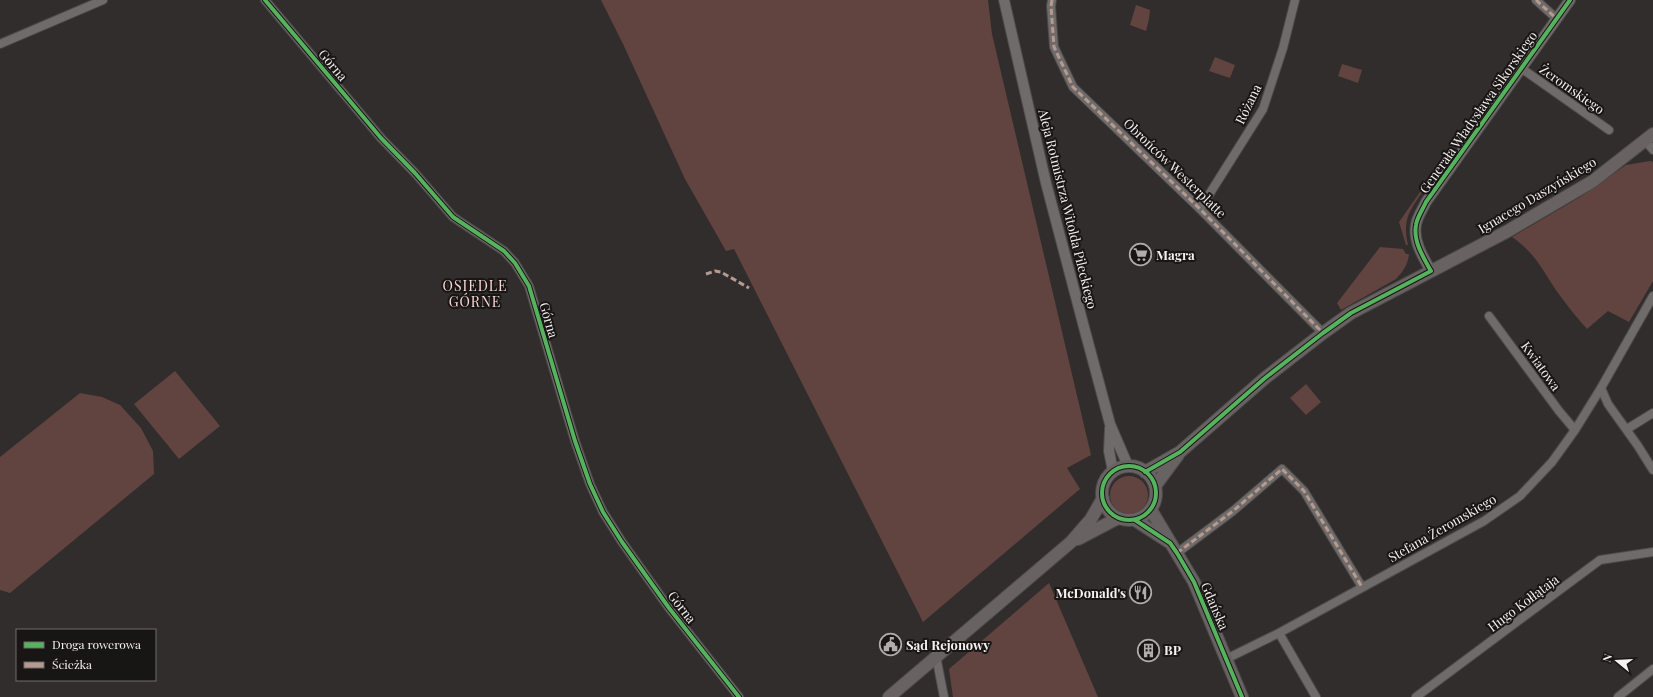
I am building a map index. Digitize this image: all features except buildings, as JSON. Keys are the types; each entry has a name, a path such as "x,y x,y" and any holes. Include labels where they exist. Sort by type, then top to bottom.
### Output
{"main road":[{"name":"Ignacego Daszyńskiego","path":"1430,271 1506,232 1593,180 1649,137"},
{"path":"1145,472 1180,452 1265,378 1351,313 1430,271"},
{"path":"1155,486 1180,452"},
{"path":"889,697 1071,542 1091,519 1103,498 1104,483 1113,471 1128,466 1140,468 1150,475 1155,486 1156,496 1151,510 1144,516 1135,520 1118,518 1108,510 1103,498"},
{"name":"Gdańska","path":"1151,510 1194,582 1242,697"},
{"path":"1071,542 1118,518"},
{"name":"Gdańska","path":"1135,520 1174,548"}],"street":[{"path":"0,44 103,0"},
{"name":"Górna","path":"264,0 381,138 415,173 453,217 504,251 515,263 529,286 575,441 590,484 603,512 622,542 669,608 739,697"},
{"name":"Aleja Rotmistrza Witolda Pileckiego","path":"1004,0 1046,183 1110,424 1128,466"},
{"name":"Obrońców Westerplatte","path":"1052,0 1051,6 1054,47 1073,87 1200,209 1323,333"},
{"name":"Różana","path":"1200,209 1262,109 1283,48 1295,0"},
{"path":"1536,0 1557,19"},
{"name":"Generała Władysława Sikorskiego","path":"1430,271 1417,245 1416,224 1426,202 1570,0"},
{"name":"Żeromskiego","path":"1521,68 1609,130"},
{"path":"1649,137 1653,150"},
{"name":"Stefana Żeromskiego","path":"1226,659 1279,633 1484,521 1520,496 1552,462 1575,430 1601,388 1653,296"},
{"name":"Kwiatowa","path":"1488,316 1559,412 1575,430"},
{"path":"1601,388 1608,404 1627,429 1653,470"},
{"path":"1627,429 1653,413"},
{"name":"Aleja Rotmistrza Witolda Pileckiego","path":"1110,424 1110,451 1113,471"},
{"path":"1174,548 1233,511 1282,469 1304,491 1362,587"},
{"name":"Hugo Kołłątaja","path":"1416,697 1600,560 1653,552"},
{"path":"1279,633 1316,697"},
{"path":"936,656 944,697"},
{"path":"1618,697 1653,669"}],"shaded area":[{"path":"601,0 988,0 992,34 1091,455 1067,468 1080,489 923,622 734,249 726,251 685,179 623,44"},
{"path":"1136,5 1150,10 1146,31 1130,25"},
{"path":"1215,57 1235,65 1230,78 1209,71"},
{"path":"1342,64 1362,70 1358,83 1338,76"},
{"path":"1650,161 1653,162 1653,281 1629,322 1608,311 1587,329 1564,301 1540,265 1521,244 1512,237 1580,197 1626,165"},
{"path":"1439,165 1439,169 1416,201 1409,214 1406,229 1408,245 1406,245 1399,222"},
{"path":"1380,247 1403,249 1406,254 1409,254 1408,261 1403,271 1396,279 1341,310 1337,303"},
{"path":"175,371 220,426 179,459 134,404"},
{"path":"1306,384 1321,402 1306,415 1290,398"},
{"path":"80,393 102,397 120,405 141,428 153,451 154,474 10,593 0,590 0,457"},
{"path":"1125,476 1133,476 1140,479 1145,484 1148,495 1145,506 1140,511 1133,514 1125,514 1118,511 1113,506 1110,499 1110,491 1113,484 1118,479"},
{"path":"1049,583 1098,697 953,697 949,669"}],"marked path":[{"path":"1052,0 1051,6 1054,47 1073,87 1200,209 1323,333"},
{"path":"1536,0 1557,19"},
{"path":"706,274 715,271 721,272 749,288"},
{"path":"1177,553 1233,511 1282,469 1304,491 1362,587"}],"cycle path":[{"path":"265,0 381,138 415,173 453,217 504,251 515,263 529,286 575,441 590,484 603,512 622,542 669,608 739,697"},
{"path":"1145,472 1180,452 1265,378 1351,313 1431,271 1417,243 1415,231 1420,213 1426,202 1570,0"},
{"path":"1129,466 1139,468 1148,474 1154,483 1156,493 1154,503 1148,512 1139,518 1129,520 1119,518 1110,512 1104,503 1102,493 1104,483 1110,474 1119,468 1129,466"},
{"path":"1135,520 1170,543 1177,553 1194,582 1242,697"}],"place":[{"name":"Magra","path":"1140,255"},
{"name":"McDonald's","path":"1141,593"},
{"name":"Sąd Rejonowy","path":"890,645"},
{"name":"BP","path":"1148,650"}],"district":[{"name":"OSIEDLE GÓRNE","path":"475,294"}]}
